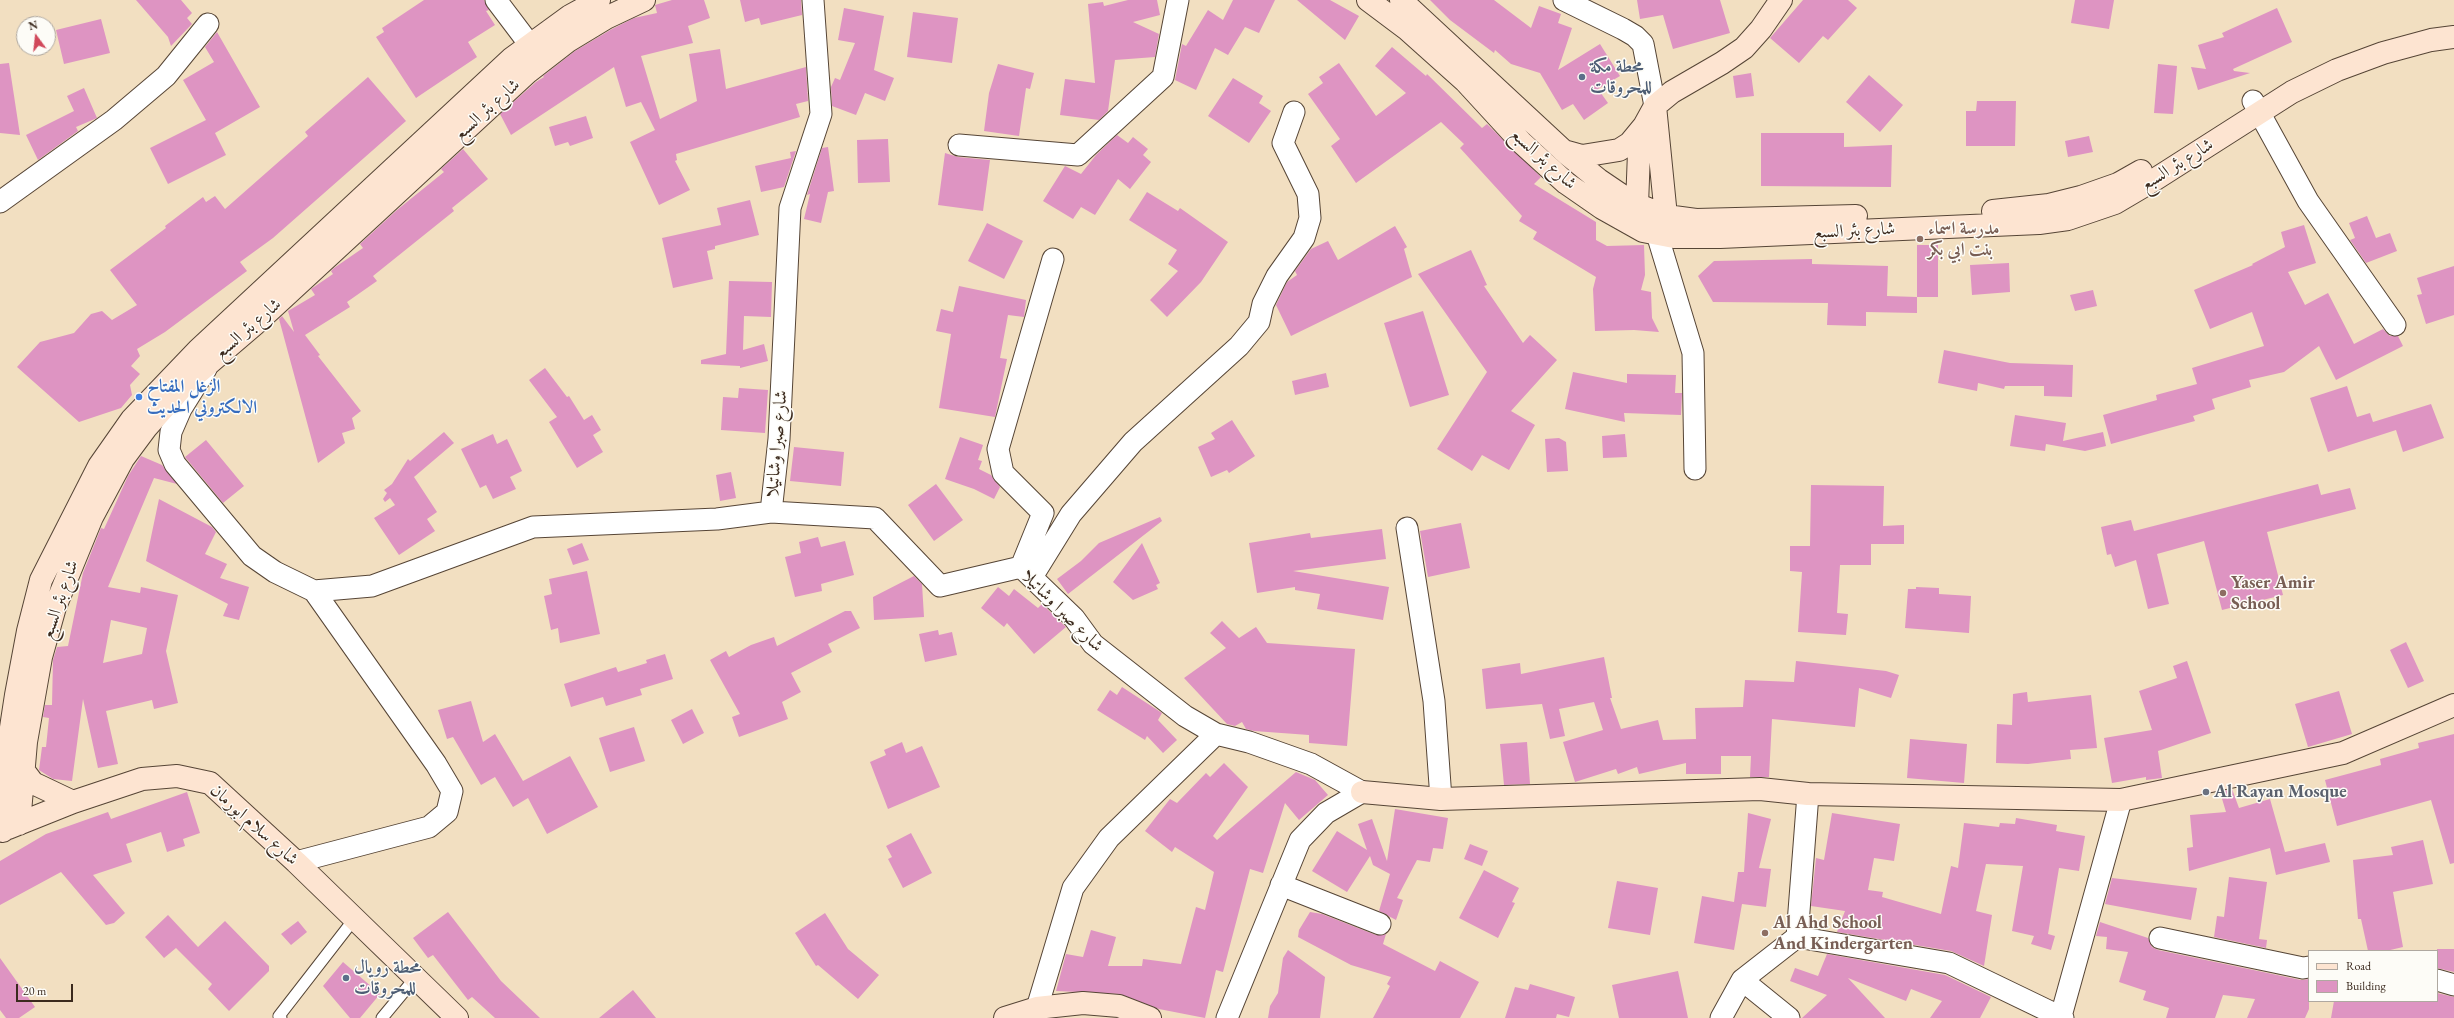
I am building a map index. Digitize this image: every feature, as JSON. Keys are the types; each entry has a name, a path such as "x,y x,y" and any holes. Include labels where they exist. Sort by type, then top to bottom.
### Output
{"street":[{"path":"496,0 530,45"},
{"name":"شارع بئر السبع","path":"7,829 6,760 28,631 41,580 99,466 132,419 198,350 511,59 570,16 599,0"},
{"name":"شارع بئر السبع","path":"7,829 24,771 26,742 41,657 55,607 92,517 123,459 146,428 185,384 254,325 528,72 568,41 606,18 644,0"},
{"name":"شارع صبرا وشاتيلا","path":"813,0 821,114 790,208 779,439 771,512 875,518 940,586 1026,572 1074,618 1093,644 1185,716 1216,734 1249,742 1311,764 1362,792"},
{"path":"959,146 1078,155 1163,77 1178,0"},
{"name":"شارع بئر السبع","path":"1368,0 1408,30 1465,81 1522,143 1566,183 1625,222 1643,231 1661,225 1696,220 1885,216 2005,210 2049,205 2118,184 2256,107 2292,92 2337,70 2383,53 2431,40 2454,37"},
{"name":"شارع بئر السبع","path":"1401,0 1564,151 1599,180 1637,205 1661,225"},
{"path":"1564,0 1636,36 1643,44 1654,106 1661,225 1693,353 1695,469"},
{"path":"1564,151 1582,156 1619,150 1630,143 1644,126 1654,106 1672,92 1722,63 1744,48 1761,29 1781,0"},
{"path":"0,202 114,120 166,76 208,24"},
{"name":"شارع بئر السبع","path":"2256,107 2283,80 2330,56 2379,41 2454,26"},
{"path":"2256,107 2308,200 2395,325"},
{"path":"1026,572 1071,514 1133,442 1239,346 1259,322 1266,297 1277,276 1304,238 1310,218 1308,194 1283,143 1294,112"},
{"path":"1637,205 1639,152 1644,126"},
{"path":"1026,572 1043,513 1003,473 998,449 1053,259"},
{"path":"210,362 181,409 170,432 169,450 175,464 252,556 275,572 314,591 436,764 452,791 447,812 430,827 296,862"},
{"path":"314,591 372,586 533,528 717,519 771,512"},
{"path":"1406,528 1434,701 1441,799"},
{"path":"1227,1018 1300,840 1326,813 1362,792 1441,799 1760,789 1808,794 2121,800 2343,753 2454,705"},
{"path":"0,757 10,734"},
{"path":"1037,1008 1073,888 1109,838 1216,734"},
{"path":"24,771 33,783 73,802"},
{"name":"شارع سلام ابورمان","path":"7,829 73,802 142,779 177,776 210,783 355,918 457,1018"},
{"path":"1721,1018 1742,980 1797,937 1808,794"},
{"path":"1797,937 1949,963 2062,1017 2121,800"},
{"path":"1281,885 1380,924"},
{"path":"2160,938 2308,967"},
{"path":"1742,980 1789,1018"},
{"path":"2438,980 2454,985"},
{"path":"1005,1018 1037,1008 1083,1003 1119,1006 1150,1018"}],"lane":[{"path":"281,1018 279,1016 355,918"},
{"path":"382,1018 416,977"}],"building":[{"path":"136,0 181,0 192,13 187,18 192,24 171,46 168,37"},
{"path":"424,0 484,0 489,10 486,11 495,25 468,42 477,57 416,98 376,37 384,32 382,28"},
{"path":"672,0 704,0 710,18 688,26 693,43 641,56 660,119 697,101 689,54 720,49 726,89 806,67 808,101 796,104 800,117 676,154 677,160 675,161 690,190 659,205 630,142 655,130 641,102 626,107 614,67 511,135 500,114 536,82 544,77 543,76 575,51 612,29 634,18 657,13 655,5"},
{"path":"740,0 801,0 802,15 761,25 759,18 745,22"},
{"path":"1128,0 1157,0 1160,15 1133,22 1159,34 1155,57 1115,60 1108,111 1099,120 1060,115 1065,79 1095,83 1088,4 1103,2 1104,6"},
{"path":"1233,0 1275,0 1259,33 1245,27 1228,55 1215,48 1196,90 1175,80 1182,44 1186,46 1208,10 1223,20"},
{"path":"1297,0 1330,0 1359,16 1345,40"},
{"path":"1430,0 1494,0 1531,28 1539,6 1561,14 1558,23 1572,28 1558,70 1600,44 1620,76 1598,89 1608,103 1584,120 1573,104 1562,110 1540,73 1511,64 1495,50 1494,53 1450,20"},
{"path":"1637,0 1720,0 1730,33 1673,49 1663,15 1640,19"},
{"path":"1803,0 1848,0 1857,8 1828,40 1823,36 1799,63 1770,38"},
{"path":"2075,0 2114,0 2109,29 2071,23"},
{"path":"844,8 884,16 874,70 894,78 885,101 865,93 856,115 832,106 831,87 835,78 840,80 855,43 838,40"},
{"path":"2277,8 2292,42 2233,69 2234,71 2250,73 2198,90 2191,67 2206,69 2198,45 2224,37 2222,33"},
{"path":"913,12 958,18 952,63 907,57"},
{"path":"101,19 110,53 64,64 56,30"},
{"path":"217,32 260,107 215,133 226,155 168,184 150,148 206,120 183,80 214,62 205,47"},
{"path":"1392,47 1426,76 1427,74 1482,128 1487,124 1541,177 1534,184 1596,222 1596,240 1607,246 1644,245 1645,275 1641,290 1651,292 1652,318 1659,332 1634,330 1595,331 1593,289 1596,277 1533,239 1537,232 1519,221 1522,216 1460,148 1464,144 1441,122 1356,183 1331,146 1340,139 1308,94 1323,83 1319,77 1339,63 1376,116 1406,93 1375,66"},
{"path":"9,63 20,135 0,133 0,64"},
{"path":"998,64 1034,73 1030,89 1026,88 1019,136 984,131 989,93"},
{"path":"2158,64 2177,66 2173,114 2154,113"},
{"path":"1751,73 1754,96 1736,98 1733,76"},
{"path":"1869,75 1903,105 1880,132 1846,102"},
{"path":"368,77 406,121 273,238 240,262 247,271 165,332 137,349 140,356 131,366 140,374 130,385 132,395 121,408 79,422 17,367 40,342 74,333 91,314 102,311 112,320 137,305 110,270 166,228 165,226 203,197 206,202 215,196 225,209 308,136 305,132"},
{"path":"1233,78 1263,96 1259,103 1271,111 1249,143 1208,116"},
{"path":"84,88 97,118 76,127 78,131 38,160 26,135 74,111 67,96"},
{"path":"1977,101 2016,101 2015,146 1966,146 1966,111 1976,111"},
{"path":"586,116 593,138 570,146 568,142 555,146 549,127"},
{"path":"1761,133 1844,133 1844,147 1892,145 1891,187 1761,186"},
{"path":"1117,135 1128,143 1133,137 1148,149 1143,155 1151,162 1130,189 1118,179 1095,215 1081,207 1073,219 1043,201 1065,166 1081,174 1096,155"},
{"path":"2089,136 2093,152 2068,157 2065,141"},
{"path":"888,139 890,182 858,183 857,140"},
{"path":"828,147 834,191 828,192 821,223 804,219 810,194 807,195 822,148"},
{"path":"463,149 488,179 452,208 454,211 373,276 377,281 347,302 350,307 305,335 320,355 318,356 361,411 352,418 355,429 342,433 345,443 318,463 279,319 282,316 294,332 288,311 315,295 311,289 333,274 331,271 334,268 363,248 360,244 397,210 444,172 441,169"},
{"path":"796,151 784,187 761,192 755,166 791,158 790,152"},
{"path":"945,153 958,157 990,160 983,211 938,205"},
{"path":"1147,192 1178,211 1180,208 1228,242 1201,282 1167,317 1150,300 1178,271 1168,264 1177,250 1129,220"},
{"path":"750,200 759,235 715,246 715,249 707,251 713,279 673,288 662,238 721,225 717,208"},
{"path":"2367,216 2376,238 2390,233 2397,251 2366,263 2350,240 2355,238 2349,223"},
{"path":"987,223 1023,241 1004,279 968,261"},
{"path":"2304,225 2316,263 2288,272 2305,305 2328,293 2354,344 2383,329 2390,336 2398,336 2403,346 2336,380 2319,346 2284,372 2249,380 2251,387 2212,399 2215,409 2193,416 2195,421 2111,444 2103,415 2157,400 2156,395 2197,384 2192,368 2264,346 2252,312 2210,329 2194,290 2253,265 2252,264 2285,247 2281,232"},
{"path":"1395,226 1407,247 1404,249 1412,277 1291,336 1276,305 1287,282 1297,275 1295,271 1311,249 1328,241 1338,260"},
{"path":"1917,245 1938,245 1938,297 1917,297"},
{"path":"1471,250 1487,285 1484,286 1523,343 1530,335 1557,360 1511,411 1535,425 1509,470 1482,455 1472,471 1437,449 1487,372 1418,274"},
{"path":"1812,259 1812,264 1888,266 1887,296 1917,297 1917,313 1866,312 1866,326 1827,325 1828,303 1713,302 1698,276 1714,261"},
{"path":"2009,263 2010,292 1972,295 1970,265"},
{"path":"2454,266 2454,315 2426,324 2417,295 2422,294 2417,278"},
{"path":"729,281 772,282 771,317 744,316 743,350 764,344 768,361 740,368 740,366 701,364 701,360 726,354"},
{"path":"959,286 1026,300 1024,317 1008,315 1000,358 1007,359 995,417 939,408 951,334 936,331 941,309 953,312"},
{"path":"2093,290 2097,306 2075,311 2070,295"},
{"path":"1423,311 1449,395 1410,407 1384,323"},
{"path":"1944,350 2010,363 2073,365 2072,397 2044,396 2044,386 2005,386 2004,389 1978,383 1977,391 1938,383"},
{"path":"545,368 567,397 569,396 584,420 592,415 601,430 593,435 603,452 577,468 549,422 557,417 529,380"},
{"path":"1573,372 1627,383 1627,374 1676,375 1675,393 1682,393 1681,415 1624,413 1625,422 1565,409"},
{"path":"1326,373 1329,387 1295,395 1292,381"},
{"path":"2347,386 2357,417 2370,413 2373,422 2431,404 2444,438 2403,452 2396,430 2328,452 2310,398"},
{"path":"739,388 768,390 765,433 721,430 723,397 738,398"},
{"path":"2015,415 2066,423 2063,441 2103,432 2106,446 2085,451 2046,444 2045,451 2010,446"},
{"path":"1232,420 1255,456 1229,473 1227,470 1211,477 1198,447 1215,439 1211,433"},
{"path":"444,432 454,443 414,477 437,512 427,519 435,531 399,555 374,518 395,505 390,498 385,502 383,499 387,493 384,490 392,484 408,459 410,461"},
{"path":"493,434 497,444 507,439 522,471 510,477 516,489 493,499 486,485 480,488 461,449"},
{"path":"1625,434 1627,457 1603,458 1602,436"},
{"path":"960,437 983,445 978,460 982,461 979,469 991,475 1000,487 994,499 974,489 945,479"},
{"path":"1559,438 1566,442 1568,471 1547,472 1545,439"},
{"path":"206,440 244,486 223,503 185,457"},
{"path":"794,447 844,452 841,486 790,481"},
{"path":"141,456 162,465 177,484 154,478 108,587 140,593 141,587 178,595 166,651 178,703 154,709 152,700 106,711 118,764 98,768 83,699 72,781 53,779 39,770 42,747 46,747 49,718 43,717 45,705 52,705 53,660 57,647 68,646 83,573 101,528 104,529 128,476","holes":["111,620 147,628 142,654 103,663"]},
{"path":"731,472 736,498 720,501 716,475"},
{"path":"936,484 963,520 934,541 908,505"},
{"path":"2318,484 2321,495 2350,488 2356,509 2267,532 2283,595 2222,610 2204,541 2157,554 2169,604 2148,609 2136,560 2115,567 2111,554 2107,555 2101,527 2131,520 2134,531"},
{"path":"1811,485 1884,486 1883,526 1904,525 1904,544 1871,544 1871,565 1840,565 1837,613 1848,614 1846,635 1798,632 1802,572 1790,571 1790,546 1810,546"},
{"path":"159,499 212,527 216,532 205,554 227,564 220,578 249,587 239,620 223,616 228,604 146,561"},
{"path":"1160,517 1162,521 1068,594 1057,579 1081,561 1099,543"},
{"path":"1461,523 1470,568 1428,577 1420,531"},
{"path":"1382,529 1386,559 1293,571 1389,587 1383,620 1317,609 1320,594 1295,590 1295,587 1257,593 1249,543 1310,533 1311,538"},
{"path":"818,537 821,547 845,541 854,575 821,584 822,591 795,597 785,557 801,553 799,542"},
{"path":"582,543 589,560 573,565 567,549"},
{"path":"1142,543 1160,583 1156,585 1158,589 1133,600 1113,582"},
{"path":"587,571 600,634 560,643 558,628 551,630 544,596 552,594 549,579"},
{"path":"914,576 922,584 924,617 874,620 873,597"},
{"path":"998,587 1009,596 1014,589 1038,608 1042,604 1066,627 1034,654 1007,623 1004,627 981,608"},
{"path":"1916,587 1939,588 1939,594 1971,596 1969,633 1905,628 1908,589 1916,589"},
{"path":"845,611 851,611 860,628 828,644 832,652 791,673 801,692 782,702 788,719 739,737 732,717 740,714 710,660 726,651 729,657 751,645 774,637 777,646"},
{"path":"1222,621 1239,638 1256,627 1267,643 1355,649 1347,746 1309,743 1309,735 1254,731 1246,729 1242,722 1235,726 1227,724 1184,678 1226,648 1210,633"},
{"path":"938,630 939,635 952,632 957,655 925,662 919,634"},
{"path":"2406,642 2424,681 2408,688 2390,650"},
{"path":"665,654 673,679 640,689 642,695 606,706 603,697 571,707 564,684 616,667 618,672 647,663 646,660"},
{"path":"1604,657 1612,698 1610,698 1621,729 1658,720 1663,740 1696,739 1695,708 1743,707 1745,680 1794,682 1796,661 1886,671 1899,675 1891,698 1859,688 1855,727 1772,719 1769,777 1750,777 1751,756 1721,756 1721,774 1686,774 1686,763 1639,774 1637,767 1618,774 1616,769 1575,782 1563,742 1603,730 1594,702 1559,709 1565,736 1550,739 1542,704 1486,709 1482,669 1520,663 1521,674"},
{"path":"2187,661 2211,733 2158,751 2162,778 2146,780 2146,777 2112,783 2104,738 2152,730 2139,691 2177,678 2173,666"},
{"path":"1122,687 1162,713 1158,720 1177,740 1163,753 1147,736 1145,740 1097,710 1110,690 1117,695"},
{"path":"2339,691 2352,734 2308,747 2295,704"},
{"path":"2027,692 2028,702 2091,695 2097,748 2070,750 2071,759 2028,764 1996,763 1997,724 2012,725 2013,694"},
{"path":"471,701 483,742 495,734 523,781 570,756 598,807 547,834 528,798 513,807 495,777 481,785 453,737 447,739 438,710"},
{"path":"692,709 704,733 683,744 671,720"},
{"path":"634,727 645,761 610,772 599,738"},
{"path":"2454,734 2454,863 2450,864 2431,800 2337,826 2325,780 2381,765 2380,759 2419,748 2418,743"},
{"path":"1910,739 1967,744 1964,783 1907,778"},
{"path":"902,742 906,753 922,746 940,787 888,809 870,762 886,755 884,750"},
{"path":"1527,742 1530,784 1504,785 1500,744"},
{"path":"1224,763 1248,787 1213,836 1217,840 1296,772 1315,780 1328,795 1299,820 1285,803 1263,873 1250,869 1223,972 1216,970 1205,1018 1159,1009 1120,994 1056,991 1066,954 1083,957 1091,930 1116,937 1108,966 1142,966 1143,959 1181,964 1196,907 1205,910 1214,872 1175,847 1172,852 1145,831 1170,799 1177,803 1206,773 1210,777"},
{"path":"2232,789 2239,808 2270,799 2285,852 2325,843 2330,862 2276,875 2270,848 2189,871 2187,848 2193,847 2190,815 2226,812 2220,792"},
{"path":"187,792 200,833 183,839 185,846 167,852 161,832 126,844 132,862 93,875 125,913 114,923 106,925 61,872 0,905 0,861 46,834 108,812 111,819"},
{"path":"1395,809 1448,818 1443,849 1433,848 1430,862 1417,860 1397,898 1403,900 1396,920 1379,911 1390,874 1373,865 1370,856 1347,892 1312,871 1337,831 1367,850 1358,824 1372,819 1387,861"},
{"path":"1748,813 1771,819 1759,868 1771,869 1766,907 1742,904 1734,950 1694,943 1702,896 1734,902 1738,872 1744,872"},
{"path":"1832,813 1900,824 1894,861 1874,858 1868,890 1883,892 1882,897 1941,914 1951,866 1958,868 1964,823 1999,827 2000,823 2015,824 2016,818 2057,825 2056,831 2085,836 2079,871 2059,868 2048,934 2055,936 2051,950 2031,944 2034,936 2012,931 2023,866 1986,864 1976,911 1992,915 1984,966 1951,951 1837,932 1845,911 1811,906 1816,858 1824,860"},
{"path":"911,833 932,873 903,888 888,859 892,857 886,846"},
{"path":"2423,840 2433,884 2393,892 2403,947 2390,950 2368,950 2361,919 2358,919 2353,860 2393,855 2391,847"},
{"path":"1470,844 1488,851 1482,866 1464,859"},
{"path":"1484,870 1519,888 1512,902 1515,903 1498,938 1459,918"},
{"path":"2229,877 2267,882 2259,939 2267,940 2266,948 2214,937 2217,916 2224,917"},
{"path":"2112,878 2197,888 2191,920 2105,904"},
{"path":"1617,881 1658,888 1650,935 1608,928"},
{"path":"448,912 501,981 540,1018 495,1018 472,997 468,1000 433,955 428,958 413,938"},
{"path":"1310,912 1322,914 1376,935 1386,934 1383,944 1435,971 1440,961 1479,982 1460,1018 1373,1018 1390,986 1387,984 1391,977 1351,965 1298,937 1299,930"},
{"path":"825,913 848,949 879,975 858,999 818,965 816,966 795,933"},
{"path":"168,915 198,947 225,921 269,966 269,971 229,1011 208,989 212,984 176,948 164,958 145,937"},
{"path":"298,921 307,932 291,945 281,934"},
{"path":"2100,922 2148,938 2152,947 2158,950 2301,980 2308,979 2309,1009 2305,1018 2247,1018 2255,999 2223,995 2215,1018 2166,1018 2169,1008 2143,1000 2146,991 2119,982 2128,952 2106,949 2107,937 2096,936"},
{"path":"2454,949 2454,972 2438,968 2437,950"},
{"path":"1288,950 1325,977 1320,1018 1268,1018 1270,1006 1278,993 1283,958"},
{"path":"1827,954 1945,975 1991,997 1980,1018 1930,1018 1942,1001 1911,989 1906,1001 1848,978 1885,1018 1802,1018 1827,995 1790,981 1795,968 1818,976"},
{"path":"0,958 35,1007 19,1018 6,1018 0,1010"},
{"name":"محطة رويال للمحروقات","path":"343,962 380,994 360,1018 350,1018 323,986"},
{"path":"1678,971 1688,1018 1619,1018 1612,985"},
{"path":"1530,984 1575,997 1569,1017 1557,1014 1556,1018 1505,1018 1515,987 1528,990"},
{"path":"633,990 656,1018 599,1018"},
{"path":"2438,993 2454,997 2454,1018 2331,1018 2334,1002 2438,1002"}],"place":[{"name":"محطة مكة للمحروقات","path":"1582,77"},
{"name":"مدرسة اسماء بنت ابي بكر","path":"1920,239"},
{"name":"الزغل المفتاح الالكتروني الحديث","path":"139,397"},
{"name":"Yaser Amir School","path":"2223,593"},
{"name":"Al Rayan Mosque","path":"2206,792"},
{"name":"Al Ahd School And Kindergarten","path":"1765,933"},
{"name":"محطة رويال للمحروقات","path":"346,978"}]}
